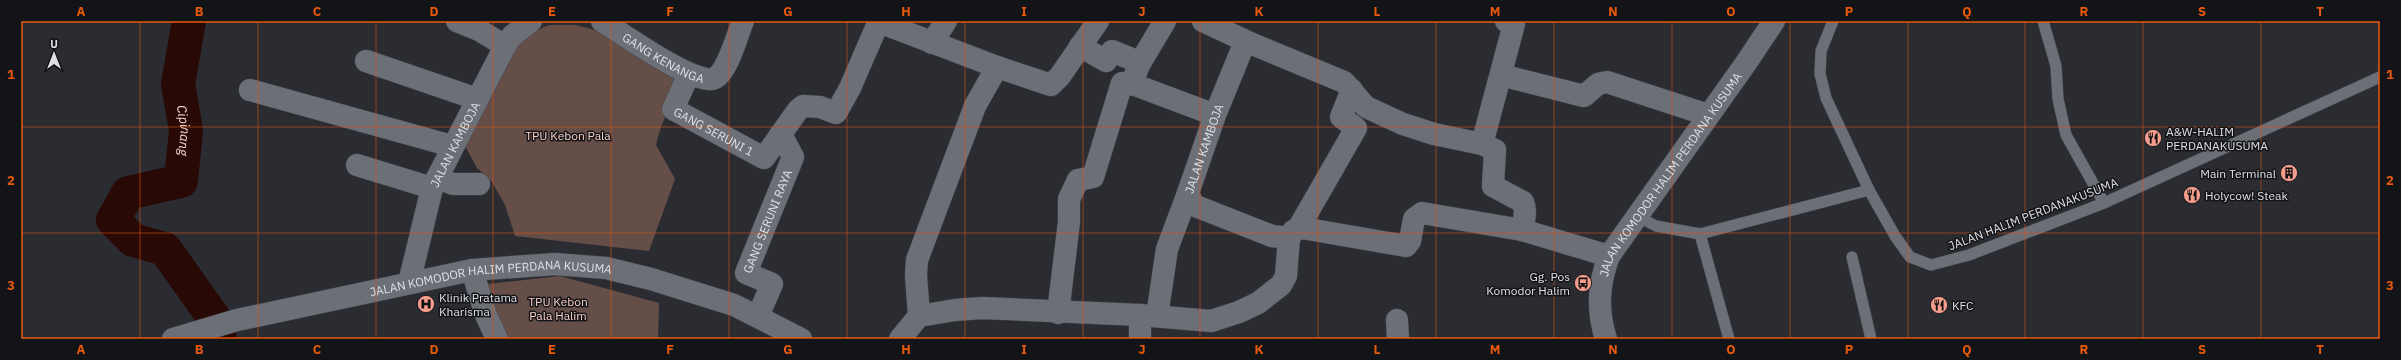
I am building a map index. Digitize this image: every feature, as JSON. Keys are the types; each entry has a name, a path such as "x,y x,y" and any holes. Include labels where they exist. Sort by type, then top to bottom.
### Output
{"street":[{"path":"457,21 479,30 505,46"},
{"name":"JALAN KAMBOJA","path":"409,283 434,183 505,46 512,36 531,21"},
{"name":"GANG KENANGA","path":"602,21 631,29 669,64 689,74 708,80 718,76 728,61 743,21"},
{"path":"932,43 946,21"},
{"path":"781,134 798,110 803,106 815,106 836,113 850,88 879,22 997,68 1053,84 1098,21"},
{"path":"1134,85 1132,82 1140,63 1165,21"},
{"path":"1203,21 1250,43 1344,82 1366,107 1403,124 1434,134 1482,144 1495,150 1493,186 1523,202 1522,230 1609,256"},
{"path":"1482,144 1514,24 1506,21"},
{"name":"JALAN KOMODOR HALIM PERDANA KUSUMA","path":"1606,339 1599,308 1603,272 1609,256 1774,21"},
{"name":"JALAN KAMBOJA","path":"1250,43 1242,49 1215,115 1188,193 1193,205 1272,236 1293,233 1406,246 1410,240 1414,219 1422,213 1522,230"},
{"path":"1080,46 1106,61 1112,51 1140,63"},
{"path":"366,61 477,100"},
{"path":"919,316 916,275 917,260 976,106 997,68"},
{"name":"GANG SERUNI 1","path":"689,74 673,110 764,158 781,134"},
{"path":"1501,75 1584,96 1601,83 1607,82 1708,115"},
{"path":"1058,313 1069,222 1069,199 1078,180 1093,177 1122,83 1134,85 1215,115"},
{"path":"250,90 452,146"},
{"path":"900,339 919,316 955,310 982,308 1058,313 1149,315 1211,321 1239,312 1258,303 1280,287 1285,278 1293,233 1356,128 1341,117 1352,90"},
{"name":"GANG SERUNI RAYA","path":"758,316 772,284 746,272 793,158 781,134"},
{"path":"356,165 434,183 479,184"},
{"path":"1140,339 1149,315 1166,249 1188,193"},
{"name":"JALAN KOMODOR HALIM PERDANA KUSUMA","path":"175,338 237,320 472,270 555,264 606,268 651,279 734,305 801,339"},
{"path":"472,270 486,315 497,339"}],"lane":[{"name":"JALAN HALIM PERDANAKUSUMA","path":"1833,21 1821,51 1820,74 1826,98 1869,190 1895,236 1910,257 1931,265 1969,255 2104,203 2380,77"},
{"path":"2043,21 2056,66 2058,99 2066,135 2104,203"},
{"path":"1637,216 1656,226 1700,234 1869,190"},
{"path":"1700,234 1728,339"},
{"path":"1852,257 1871,339"}],"green space":[{"name":"TPU Kebon Pala","path":"549,25 576,25 602,32 684,76 664,119 656,145 675,179 649,251 515,236 505,205 492,182 477,168 464,144 523,36"},
{"name":"TPU Kebon Pala Halim","path":"560,276 659,303 658,339 502,339 478,285"}],"waterway":[{"name":"Cipinang","path":"189,21 178,84 186,130 181,181 128,193 113,220 133,240 165,249 214,318 220,339"}],"place":[{"name":"A&W-HALIM PERDANAKUSUMA","path":"2153,138"},
{"name":"Main Terminal","path":"2289,173"},
{"name":"Holycow! Steak","path":"2192,195"},
{"name":"Gg. Pos Komodor Halim","path":"1583,283"},
{"name":"Klinik Pratama Kharisma","path":"426,304"},
{"name":"KFC","path":"1939,305"}]}
